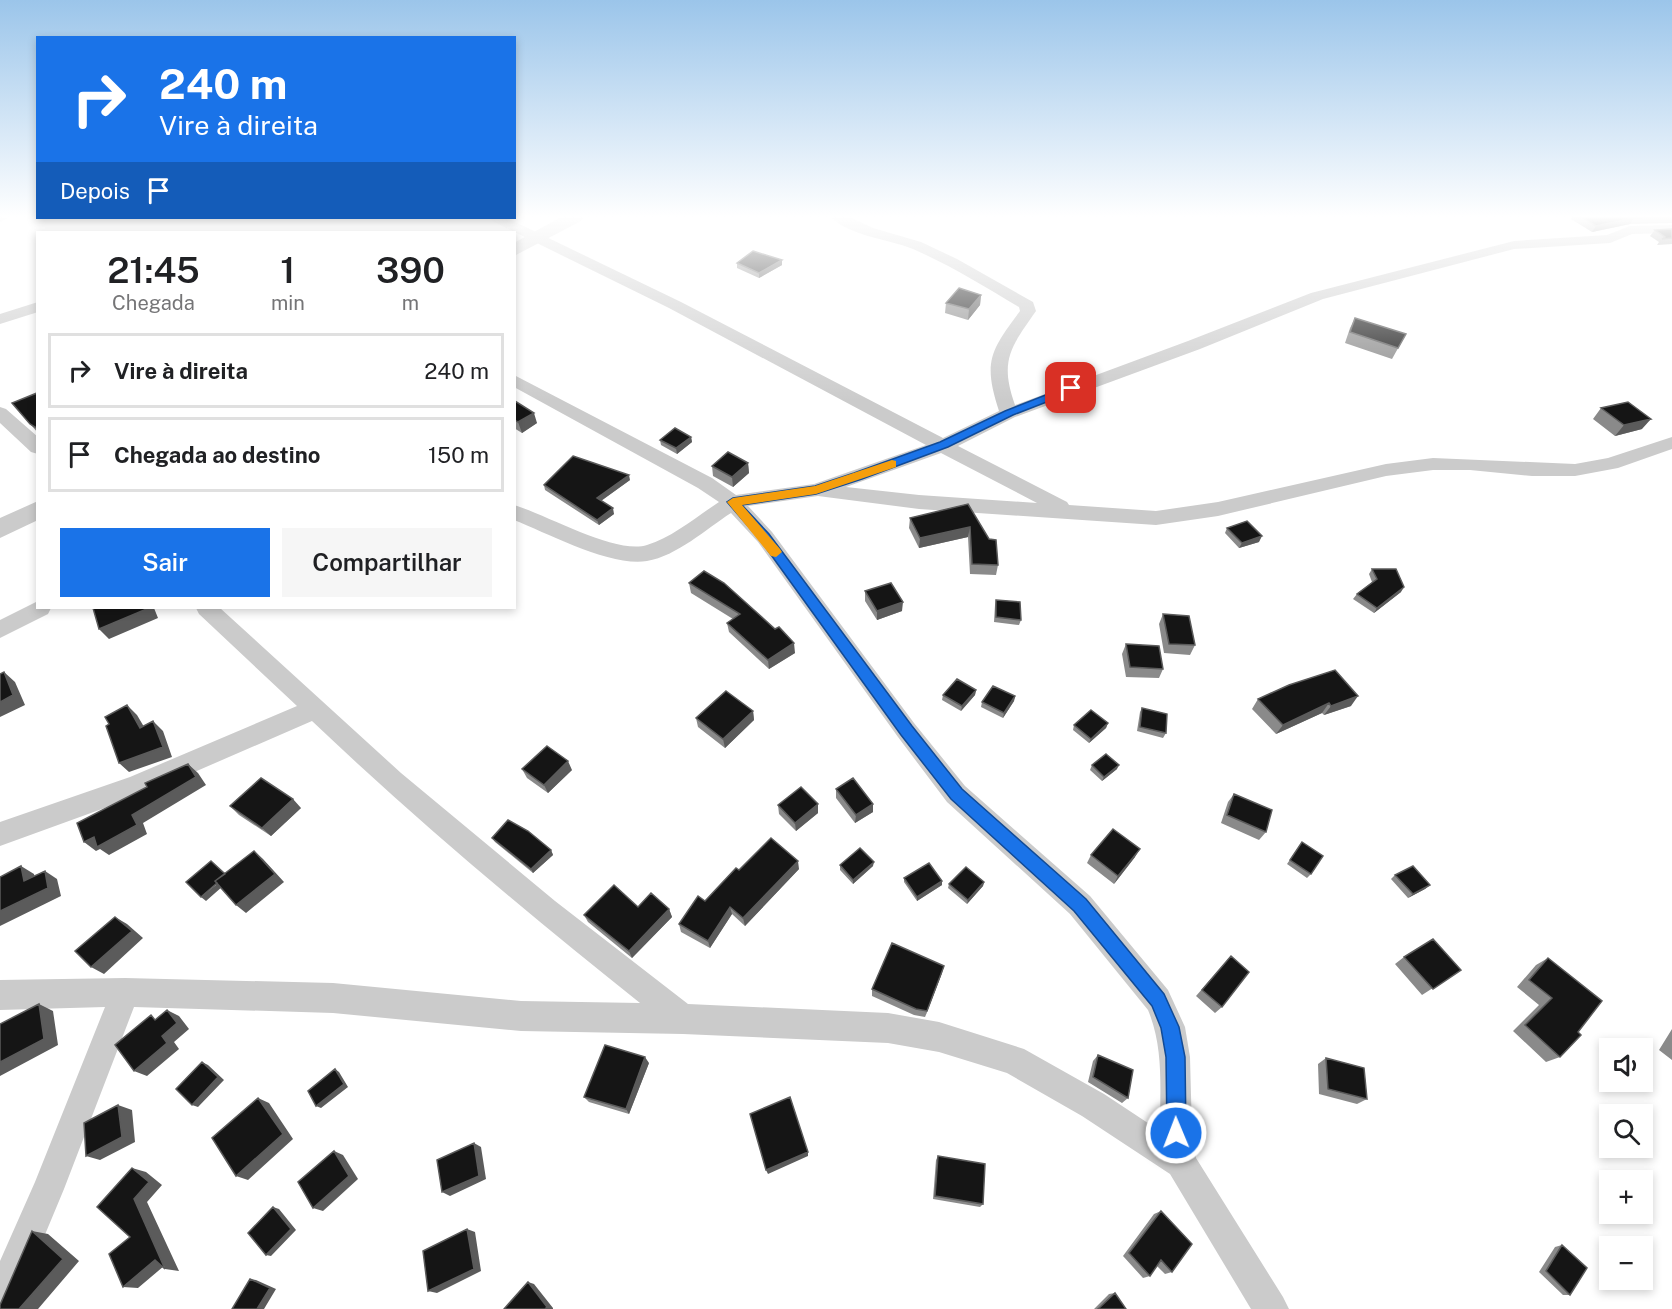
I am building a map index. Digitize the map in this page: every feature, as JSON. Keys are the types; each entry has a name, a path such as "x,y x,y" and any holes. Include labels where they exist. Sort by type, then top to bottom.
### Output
{"street":[{"path":"621,278 675,304 1066,510"},
{"path":"980,278 1027,305 1028,311 1004,344 996,368 999,387 1009,413"},
{"path":"516,513 619,554 646,554 668,545 733,502 816,490 944,445 1009,413 1194,345 1317,296 1386,278"},
{"path":"0,318 36,308"},
{"path":"516,381 694,478 733,502 765,537 899,721 956,794 1080,905 1158,1000 1170,1027 1175,1057 1176,1133 1180,1163 1271,1309"},
{"path":"0,413 36,446"},
{"path":"816,490 919,502 1066,510 1113,517 1156,518 1218,509 1386,470 1433,464 1575,470 1611,464 1668,447"},
{"path":"0,529 36,510"},
{"path":"0,630 38,609"},
{"path":"208,609 401,789 545,910 683,1019"},
{"path":"0,834 137,785 315,709"},
{"path":"0,995 125,992 333,998 521,1016 683,1019 888,1028 939,1037 1013,1060 1093,1105 1180,1163"},
{"path":"0,1301 48,1189 125,992"}],"building":[{"path":"959,288 981,295 969,309 946,303"},
{"path":"1355,318 1406,334 1398,348 1350,332"},
{"path":"36,393 36,428 30,424 12,403"},
{"path":"516,402 534,413 516,421"},
{"path":"1628,402 1651,419 1624,425 1601,408"},
{"path":"675,428 691,437 676,448 660,440"},
{"path":"728,452 748,463 732,477 712,466"},
{"path":"573,456 629,475 597,498 613,508 597,520 544,485"},
{"path":"968,504 989,539 996,540 998,565 972,564 970,527 920,538 910,518"},
{"path":"1247,521 1262,536 1242,543 1227,528"},
{"path":"1372,569 1396,569 1404,587 1377,608 1357,594 1377,579"},
{"path":"704,571 724,583 775,629 779,627 794,643 768,660 727,623 740,614 689,583"},
{"path":"891,583 903,602 877,611 865,591"},
{"path":"996,600 1020,602 1021,620 996,617"},
{"path":"93,609 147,609 99,629"},
{"path":"1163,614 1189,616 1195,645 1169,644"},
{"path":"1126,644 1159,646 1163,669 1130,667"},
{"path":"1335,670 1358,696 1331,706 1329,703 1283,725 1258,699 1289,685"},
{"path":"4,672 13,695 0,702 0,674"},
{"path":"957,679 976,690 962,706 943,695"},
{"path":"993,686 1015,696 1004,713 982,702"},
{"path":"726,691 753,711 723,739 696,718"},
{"path":"127,705 140,728 153,721 163,747 119,763 105,717"},
{"path":"1142,708 1167,714 1166,733 1140,727"},
{"path":"1091,710 1108,723 1091,739 1074,725"},
{"path":"547,746 568,761 544,785 522,769"},
{"path":"1106,754 1119,765 1104,777 1092,765"},
{"path":"188,764 196,777 132,815 137,825 97,847 94,837 84,842 77,823 147,787 145,783"},
{"path":"261,778 293,799 262,828 230,806"},
{"path":"853,778 873,804 856,815 836,789"},
{"path":"801,787 818,804 795,823 778,805"},
{"path":"1234,794 1272,810 1266,832 1227,815"},
{"path":"508,820 528,831 551,850 531,869 492,838"},
{"path":"1113,829 1140,849 1118,876 1091,855"},
{"path":"771,838 798,861 743,918 730,907 708,941 679,924 698,896 705,901 736,868 739,870"},
{"path":"1302,842 1323,856 1311,874 1290,860"},
{"path":"860,848 874,862 853,880 840,865"},
{"path":"254,851 275,874 236,905 215,881"},
{"path":"211,861 225,874 215,881 217,883 201,897 186,882"},
{"path":"929,863 942,881 917,897 904,878"},
{"path":"21,866 24,881 45,871 48,888 0,911 0,877"},
{"path":"1413,866 1430,885 1413,894 1395,875"},
{"path":"966,867 984,882 968,900 949,884"},
{"path":"614,885 638,907 651,893 669,909 629,951 584,915"},
{"path":"115,917 132,931 91,967 75,951"},
{"path":"1433,939 1461,970 1433,989 1404,957"},
{"path":"892,943 944,966 927,1011 916,1009 872,989"},
{"path":"1231,956 1249,972 1222,1007 1202,990"},
{"path":"1548,958 1602,1001 1578,1032 1581,1035 1560,1057 1525,1025 1552,998 1529,980"},
{"path":"39,1004 44,1039 0,1062 0,1024"},
{"path":"167,1010 177,1023 162,1036 167,1043 134,1071 115,1045 151,1015 155,1020"},
{"path":"605,1045 645,1057 626,1109 584,1097"},
{"path":"1098,1055 1133,1070 1128,1098 1093,1077"},
{"path":"1326,1058 1364,1068 1367,1099 1328,1089"},
{"path":"202,1062 218,1077 192,1105 176,1089"},
{"path":"335,1069 344,1084 316,1106 308,1091"},
{"path":"790,1097 808,1152 766,1170 750,1114"},
{"path":"258,1098 283,1134 236,1176 212,1138"},
{"path":"118,1105 122,1137 86,1156 84,1123"},
{"path":"474,1143 479,1176 442,1192 437,1160"},
{"path":"334,1151 349,1176 313,1208 298,1182"},
{"path":"938,1156 985,1164 983,1204 935,1196"},
{"path":"132,1168 149,1182 134,1199 165,1269 155,1260 123,1287 109,1254 130,1237 97,1207"},
{"path":"273,1207 291,1229 266,1255 248,1233"},
{"path":"1161,1211 1192,1244 1172,1272 1161,1260 1150,1276 1129,1253"},
{"path":"467,1229 474,1269 428,1291 423,1251"},
{"path":"32,1231 63,1259 19,1309 0,1309 0,1305"},
{"path":"1562,1245 1587,1268 1570,1295 1546,1271"},
{"path":"250,1279 270,1288 257,1309 232,1309"},
{"path":"528,1282 547,1307 545,1309 504,1309"},
{"path":"1115,1293 1126,1309 1098,1309"}],"slow traffic":[{"path":"776,552 733,502 816,490 892,464"}],"route":[{"path":"1071,388 1009,413 944,445 858,476 816,490 733,502 765,537 906,730 956,794 1080,905 1158,1000 1170,1027 1175,1057 1176,1133"}]}
